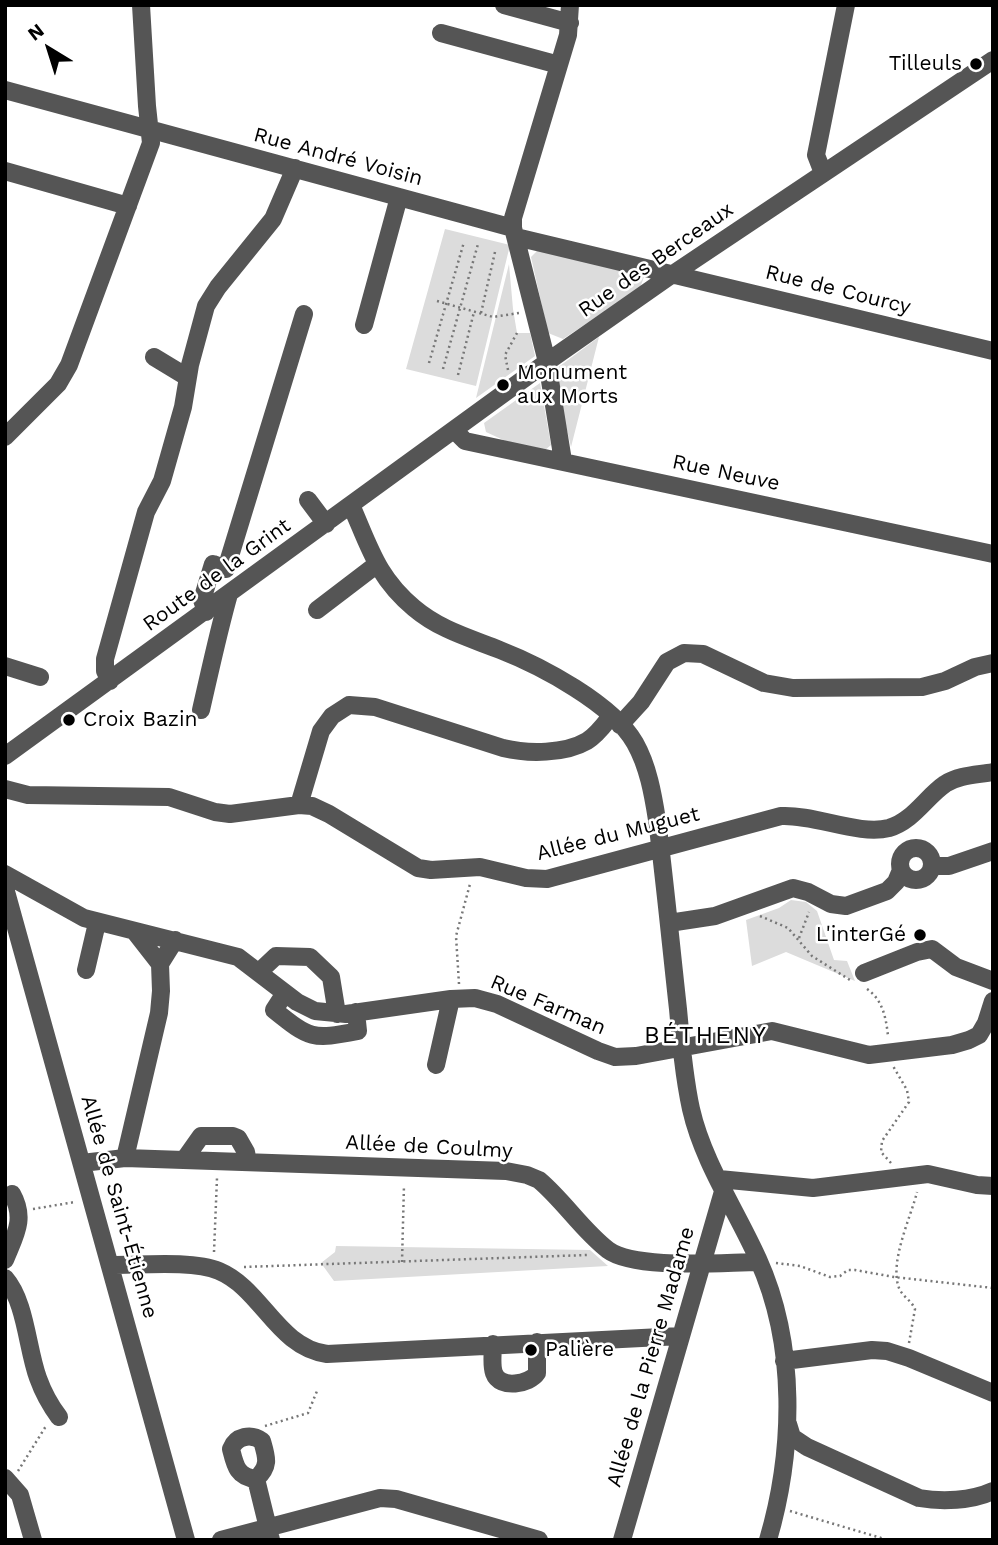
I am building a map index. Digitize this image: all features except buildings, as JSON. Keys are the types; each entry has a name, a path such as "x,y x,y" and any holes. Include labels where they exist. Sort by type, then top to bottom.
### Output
{"street":[{"path":"9,426 49,394 64,375 151,143 141,5"},
{"path":"504,5 570,14 559,65 516,207 514,233 547,362 563,461"},
{"path":"823,173 816,155 846,5"},
{"path":"441,33 559,65"},
{"name":"Rue des Berceaux","path":"351,505 672,275 993,60"},
{"name":"Rue André Voisin","path":"5,90 295,168 514,233 672,275"},
{"path":"110,681 105,671 105,659 146,512 162,481 210,297 273,219 295,168"},
{"path":"5,171 128,206"},
{"path":"364,324 399,197"},
{"name":"Rue de Courcy","path":"672,275 993,351"},
{"path":"206,612 202,600 213,564 226,569 304,314"},
{"path":"154,357 187,377"},
{"name":"Rue Neuve","path":"454,430 465,441 993,554"},
{"path":"308,500 326,524"},
{"path":"351,505 376,565 404,599 433,622 544,670 582,694 616,721 636,745 653,795 682,1047 694,1121 759,1262 774,1302 784,1361 789,1432 796,1441 913,1496 946,1499 980,1496 993,1491"},
{"name":"Route de la Grint","path":"5,756 351,505"},
{"path":"317,610 376,565"},
{"path":"201,710 229,594"},
{"path":"299,805 321,731 332,716 349,705 374,707 523,752 578,745 595,735 641,702 667,662 684,653 703,654 764,683 793,688 922,687 993,663"},
{"path":"5,666 40,677"},
{"name":"Allée du Muguet","path":"5,789 27,795 169,797 215,812 230,814 299,805 321,809 418,868 487,868 533,879 547,879 781,816 872,829 889,828 911,816 951,781 993,772"},
{"path":"668,923 715,916 793,888 816,895 831,904 846,906 887,891 901,870 903,854 911,849 917,848 928,853 932,866 949,866 993,850"},
{"name":"Rue Farman","path":"5,874 74,914 97,923 238,957 296,1002 315,1011 337,1014 455,998 475,998 497,1003 598,1051 615,1056 636,1056 772,1031 862,1054 952,1045 979,1035"},
{"name":"Allée de Saint-Étienne","path":"5,888 9,918 112,1265 186,1540"},
{"path":"86,970 97,923"},
{"path":"125,1158 159,1013 161,990 159,964 135,932"},
{"path":"159,964 175,940"},
{"path":"859,977 926,948 932,948 956,967 993,981"},
{"path":"259,972 276,956 310,957 331,978 337,1014"},
{"path":"285,993 274,1010 301,1032 324,1038 358,1031 355,1012"},
{"path":"436,1065 455,998"},
{"path":"993,1001 979,1035 993,1047"},
{"path":"184,1160 197,1140 207,1135 238,1139 242,1143 248,1163"},
{"name":"Allée de Coulmy","path":"82,1163 125,1158 506,1171 527,1175 545,1185 615,1254 643,1261 759,1262"},
{"path":"721,1183 813,1188 928,1174 993,1186"},
{"name":"Allée de la Pierre Madame","path":"622,1540 702,1263 721,1183"},
{"path":"5,1260 18,1228 20,1213 12,1194"},
{"path":"112,1265 194,1266 220,1272 245,1290 295,1341 319,1353 681,1336"},
{"path":"5,1278 18,1303 37,1377 57,1414"},
{"path":"493,1345 494,1373 507,1383 529,1381 535,1377 537,1342"},
{"path":"784,1361 872,1350 887,1351 993,1393"},
{"path":"768,1540 777,1508 787,1420"},
{"path":"245,1436 262,1441 268,1459 263,1472 256,1479 242,1474 235,1467 231,1449 237,1440 245,1436"},
{"path":"256,1479 269,1534"},
{"path":"8,1481 24,1504 33,1540"},
{"path":"221,1540 269,1534 373,1499 388,1498 539,1540"}],"path":[{"path":"429,363 464,242"},
{"path":"443,369 478,244"},
{"path":"481,313 495,252"},
{"path":"437,302 493,317 534,312"},
{"path":"458,375 474,312"},
{"path":"510,376 505,355 517,333"},
{"path":"455,998 456,936 474,867"},
{"path":"799,939 816,895"},
{"path":"741,907 788,928 812,956 859,977 884,1011 893,1067 907,1090 909,1102 882,1141 881,1152 919,1182 899,1248 897,1278 900,1290 915,1309 914,1326 904,1356"},
{"path":"218,1161 220,1272 243,1267 589,1255"},
{"path":"402,1262 404,1168"},
{"path":"20,1213 39,1207 93,1199"},
{"path":"759,1262 800,1266 830,1277 840,1276 848,1270 993,1288"},
{"path":"257,1438 266,1425 308,1413 317,1391"},
{"path":"8,1481 57,1414"},
{"path":"777,1508 888,1540"}],"shaded area":[{"path":"445,229 510,245 476,386 406,369"},
{"path":"539,249 645,274 640,288 563,339 548,333 531,257"},
{"path":"509,264 517,333 530,333 535,356 476,398"},
{"path":"599,337 571,447 553,371"},
{"path":"540,383 551,445 538,456 486,432 484,423"},
{"path":"791,900 806,902 817,911 834,960 847,961 855,981 786,952 752,966 746,920 779,908"},
{"path":"336,1246 590,1250 608,1266 334,1281 321,1263 335,1252"}],"place":[{"name":"Tilleuls","path":"976,64"},
{"name":"Monument aux Morts","path":"503,385"},
{"name":"Croix Bazin","path":"69,720"},
{"name":"L'interGé","path":"920,935"},
{"name":"Palière","path":"531,1350"}],"district":[{"name":"BÉTHENY","path":"706,1036"}]}
